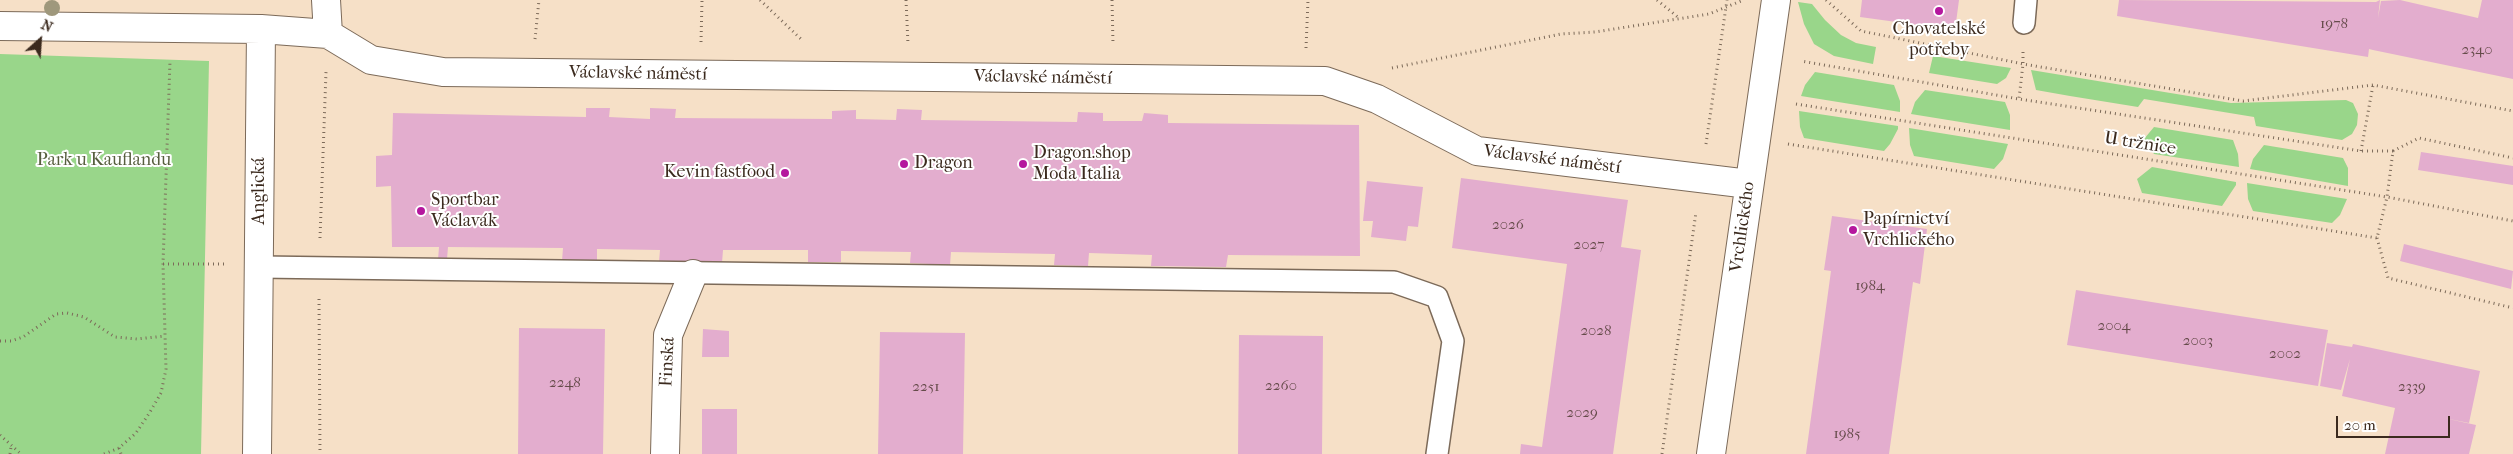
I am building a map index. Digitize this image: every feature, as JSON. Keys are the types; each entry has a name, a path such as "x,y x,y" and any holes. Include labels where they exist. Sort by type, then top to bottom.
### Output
{"street":[{"path":"0,26 261,29 328,34 326,0"},
{"name":"Vrchlického","path":"1711,454 1776,0"},
{"name":"Anglická","path":"257,454 261,29"},
{"name":"Václavské náměstí","path":"328,34 371,60 444,72 1325,81 1377,99 1477,151 1749,184"},
{"name":"Finská","path":"665,454 668,335 693,274"}],"lane":[{"path":"2024,23 2026,0"},
{"path":"260,268 319,267 693,274 1394,282 1437,297 1453,341 1437,454"}],"path":[{"path":"535,43 539,0"},
{"path":"700,51 702,0"},
{"path":"760,0 806,44"},
{"path":"906,0 908,53"},
{"path":"1112,0 1112,44"},
{"path":"1306,47 1308,0"},
{"path":"1657,0 1679,18"},
{"path":"1662,454 1726,0"},
{"path":"1383,69 1562,34 1595,32 1709,14 1744,0"},
{"path":"1826,0 1862,31 2023,64 2242,102 2373,85 2513,111"},
{"path":"2019,99 2023,64 2024,23"},
{"path":"104,454 119,448 136,432 161,393 166,369 163,264 171,28"},
{"path":"320,454 319,267 328,34"},
{"path":"1768,56 2019,99 2361,152 2393,151 2419,138 2513,158"},
{"path":"2361,152 2373,85"},
{"name":"U tržnice","path":"1763,99 2387,197 2513,221"},
{"path":"1756,139 2377,238"},
{"path":"2393,151 2387,197 2377,238 2388,278 2513,308"},
{"path":"163,264 230,264 260,268"},
{"path":"0,341 11,342 23,337 56,314 67,313 84,317 115,337 137,339 164,336"},
{"path":"0,435 21,454"},
{"path":"10,454 12,447"},
{"path":"119,448 121,454"}],"green space":[{"path":"1798,2 1812,4 1841,35 1856,43 1876,47 1873,64 1834,56 1814,44 1804,24"},
{"name":"Park u Kauflandu","path":"0,54 209,61 201,454 0,454"},
{"path":"1933,56 2011,68 2006,78 1997,84 1929,73"},
{"path":"2031,70 2231,103 2346,100 2353,103 2358,114 2357,125 2352,134 2342,140 2256,126 2254,117 2144,99 2138,107 2070,96 2036,90"},
{"path":"1815,72 1894,85 1900,101 1900,112 1801,96 1805,85"},
{"path":"1925,90 2005,102 2010,115 2010,130 1911,114 1915,102"},
{"path":"1799,111 1898,126 1898,129 1884,151 1804,138 1800,127"},
{"path":"2154,127 2233,140 2238,154 2239,167 2154,154 2144,139"},
{"path":"1909,128 2008,144 2003,159 1994,169 1914,156 1910,145"},
{"path":"2264,145 2343,158 2348,168 2348,186 2250,169 2253,159"},
{"path":"2152,167 2236,182 2236,185 2222,206 2142,193 2137,179"},
{"path":"2247,183 2347,199 2340,215 2332,223 2253,211 2248,199"}],"building":[{"path":"1862,0 1959,0 1955,30 1860,17"},
{"path":"2119,0 2376,2 2380,0 2378,18 2381,1 2400,0 2478,18 2482,0 2513,0 2513,79 2369,49 2368,57 2117,16"},
{"path":"586,108 610,108 609,117 650,119 650,108 676,109 675,118 832,119 832,111 856,110 856,119 896,120 897,109 922,110 921,120 1077,122 1078,112 1103,113 1103,121 1142,121 1144,113 1168,115 1168,123 1359,125 1360,256 1228,255 1226,267 1151,266 1152,255 1089,253 1088,266 1054,265 1055,254 951,252 950,265 910,263 911,252 841,251 841,262 808,262 808,250 723,250 722,263 659,262 660,250 597,249 597,261 562,261 563,248 448,247 447,259 438,260 439,247 392,247 391,186 376,187 376,156 392,155 393,113 586,117"},
{"path":"2421,152 2513,166 2513,185 2418,170"},
{"path":"1461,178 1628,200 1621,247 1641,250 1613,454 1520,454 1521,444 1542,447 1567,264 1452,248"},
{"path":"1367,181 1423,187 1418,227 1408,226 1406,241 1371,237 1373,221 1363,221"},
{"path":"1832,216 1927,229 1920,284 1913,282 1889,454 1806,454 1831,271 1824,270"},
{"path":"2404,244 2513,271 2511,289 2400,261"},
{"path":"2076,290 2328,330 2318,386 2067,345"},
{"path":"519,328 605,329 603,454 518,454"},
{"path":"703,329 729,331 729,357 702,357"},
{"path":"880,332 965,333 963,454 878,454"},
{"path":"1239,335 1323,336 1322,454 1238,454"},
{"path":"2327,343 2352,347 2353,344 2480,371 2469,423 2444,418 2476,425 2469,454 2385,454 2395,408 2342,396 2350,359 2341,390 2320,386"},
{"path":"702,409 737,409 737,454 702,454"}],"place":[{"name":"Chovatelské potřeby","path":"1939,11"},
{"name":"Dragon","path":"904,164"},
{"name":"Dragon.shop Moda Italia","path":"1023,164"},
{"name":"Kevin fastfood","path":"785,173"},
{"name":"Sportbar Václavák","path":"421,211"},
{"name":"Papírnictví Vrchlického","path":"1853,230"}]}
